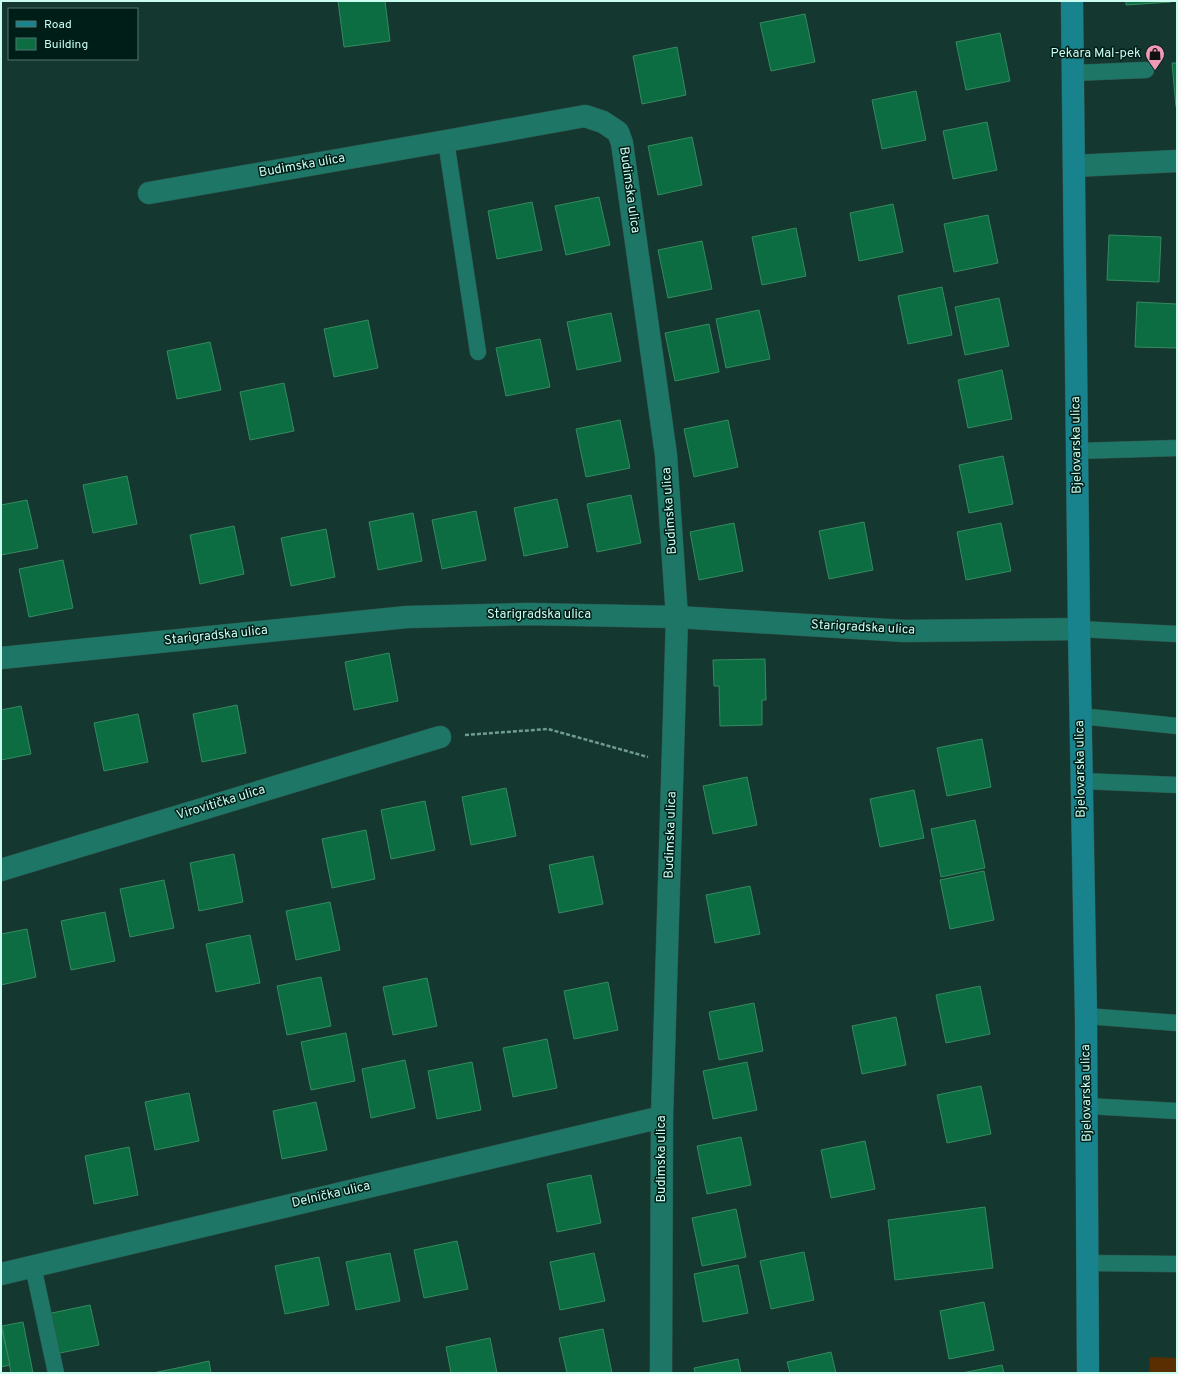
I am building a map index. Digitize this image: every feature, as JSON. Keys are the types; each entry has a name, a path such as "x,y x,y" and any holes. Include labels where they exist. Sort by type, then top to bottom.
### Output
{"main road":[{"name":"Bjelovarska ulica","path":"1072,1 1080,716 1086,1016 1088,1373"}],"street":[{"name":"Budimska ulica","path":"149,192 446,142 585,116 603,122 618,132 622,143 666,455 677,617 662,1117 661,1373"},
{"path":"1074,166 1177,161"},
{"name":"Starigradska ulica","path":"1,658 407,617 528,614 677,617 904,631 1079,629"},
{"name":"Virovitička ulica","path":"1,870 440,737"},
{"name":"Delnička ulica","path":"1,1274 662,1117"}],"lane":[{"path":"1073,73 1146,70"},
{"path":"446,142 478,352"},
{"path":"1077,451 1177,448"},
{"path":"1079,629 1177,634"},
{"path":"1080,716 1177,726"},
{"path":"1082,781 1177,785"},
{"path":"1086,1016 1177,1023"},
{"path":"1087,1106 1177,1111"},
{"path":"1088,1263 1177,1264"},
{"path":"33,1266 56,1373"}],"path":[{"path":"440,737 548,729 673,764"}],"shaded area":[{"path":"1150,1357 1177,1358 1177,1373 1149,1373"}],"building":[{"path":"338,1 385,1 390,41 344,47"},
{"path":"1126,1 1171,1 1171,2 1126,5"},
{"path":"805,14 815,62 771,71 760,23"},
{"path":"1000,33 1010,81 966,90 956,42"},
{"path":"677,47 686,95 642,104 633,56"},
{"path":"1172,63 1177,63 1177,107 1176,107"},
{"path":"916,91 926,140 882,149 872,100"},
{"path":"987,122 997,170 953,179 943,131"},
{"path":"692,137 702,185 658,195 648,146"},
{"path":"599,197 610,245 566,255 555,206"},
{"path":"532,202 542,250 497,259 488,211"},
{"path":"893,204 903,252 859,261 850,213"},
{"path":"988,215 998,263 954,272 944,224"},
{"path":"796,228 806,276 762,285 752,237"},
{"path":"1109,235 1161,237 1159,282 1107,280"},
{"path":"702,241 712,289 668,298 658,250"},
{"path":"942,287 952,335 908,344 898,296"},
{"path":"999,298 1009,346 965,355 955,307"},
{"path":"1137,302 1177,304 1177,348 1135,347"},
{"path":"759,310 770,359 726,368 716,319"},
{"path":"611,313 621,361 577,370 567,322"},
{"path":"368,320 378,368 334,377 324,329"},
{"path":"709,324 719,372 675,381 665,333"},
{"path":"540,339 550,387 506,396 496,348"},
{"path":"210,342 221,390 177,399 167,351"},
{"path":"1002,370 1012,419 968,428 958,380"},
{"path":"284,383 294,431 250,440 240,392"},
{"path":"620,420 630,468 586,477 576,429"},
{"path":"728,420 738,467 694,477 684,429"},
{"path":"1003,456 1013,504 969,513 959,465"},
{"path":"127,476 137,524 93,533 83,485"},
{"path":"631,495 641,543 597,552 587,504"},
{"path":"557,499 568,547 524,556 514,508"},
{"path":"27,500 38,548 1,555 1,505"},
{"path":"476,511 486,560 442,569 432,520"},
{"path":"413,513 422,561 378,570 369,522"},
{"path":"864,522 873,570 829,579 819,531"},
{"path":"734,523 743,571 699,580 690,532"},
{"path":"1001,523 1011,571 966,580 957,532"},
{"path":"234,526 244,574 200,584 190,535"},
{"path":"326,529 335,577 291,586 281,538"},
{"path":"63,560 73,608 29,617 19,569"},
{"path":"389,653 398,701 354,710 345,662"},
{"path":"765,659 766,700 762,700 762,725 720,726 719,686 714,686 713,660"},
{"path":"237,705 246,753 202,762 193,714"},
{"path":"21,706 31,754 1,760 1,710"},
{"path":"138,714 148,762 104,771 94,723"},
{"path":"982,739 991,787 947,796 937,748"},
{"path":"747,777 757,825 713,834 703,786"},
{"path":"506,788 516,836 471,845 462,797"},
{"path":"914,790 924,838 880,847 870,799"},
{"path":"425,801 435,850 391,859 381,810"},
{"path":"975,820 985,868 941,877 931,829"},
{"path":"366,830 375,879 332,888 322,839"},
{"path":"234,854 243,902 199,911 190,863"},
{"path":"593,856 603,904 559,913 549,865"},
{"path":"984,871 994,920 950,929 940,880"},
{"path":"164,880 174,928 130,937 120,889"},
{"path":"750,886 760,934 715,943 706,895"},
{"path":"330,902 340,950 296,960 286,911"},
{"path":"105,912 115,961 71,970 61,921"},
{"path":"27,929 36,977 1,985 1,934"},
{"path":"250,935 260,983 216,992 206,944"},
{"path":"321,977 331,1026 287,1035 277,986"},
{"path":"427,978 437,1026 393,1035 383,987"},
{"path":"608,982 618,1030 574,1039 564,991"},
{"path":"980,986 990,1034 946,1043 936,995"},
{"path":"754,1003 763,1051 719,1060 709,1012"},
{"path":"896,1017 906,1065 862,1074 852,1026"},
{"path":"346,1033 355,1081 311,1090 301,1042"},
{"path":"547,1039 557,1088 513,1097 503,1048"},
{"path":"405,1060 415,1108 371,1118 362,1069"},
{"path":"472,1062 481,1110 437,1119 428,1071"},
{"path":"747,1062 757,1110 713,1119 703,1071"},
{"path":"981,1086 991,1134 947,1143 937,1095"},
{"path":"189,1093 199,1141 155,1150 145,1102"},
{"path":"316,1102 327,1150 282,1159 273,1111"},
{"path":"741,1137 751,1185 707,1194 697,1146"},
{"path":"865,1141 875,1189 831,1198 821,1150"},
{"path":"129,1147 138,1195 94,1204 85,1156"},
{"path":"591,1175 601,1223 557,1232 547,1184"},
{"path":"985,1207 993,1268 895,1280 888,1220"},
{"path":"736,1209 746,1257 702,1266 692,1218"},
{"path":"457,1241 468,1289 424,1298 414,1250"},
{"path":"804,1252 814,1300 771,1309 760,1261"},
{"path":"390,1253 400,1301 356,1310 346,1262"},
{"path":"594,1253 605,1301 560,1310 550,1262"},
{"path":"319,1257 329,1305 285,1314 275,1266"},
{"path":"738,1265 748,1313 703,1322 694,1274"},
{"path":"984,1302 994,1350 949,1359 940,1311"},
{"path":"90,1305 99,1345 55,1354 47,1314"},
{"path":"23,1322 33,1373 11,1373 2,1326"},
{"path":"1,1326 10,1365 1,1367"},
{"path":"603,1329 612,1373 567,1373 559,1338"},
{"path":"490,1338 497,1373 451,1373 446,1347"},
{"path":"831,1352 836,1373 790,1373 787,1362"},
{"path":"738,1359 741,1373 695,1373 694,1368"},
{"path":"209,1361 211,1373 153,1373 182,1367"},
{"path":"1002,1365 1004,1373 962,1373"}],"place":[{"name":"Pekara Mal-pek","path":"1155,71"}]}
